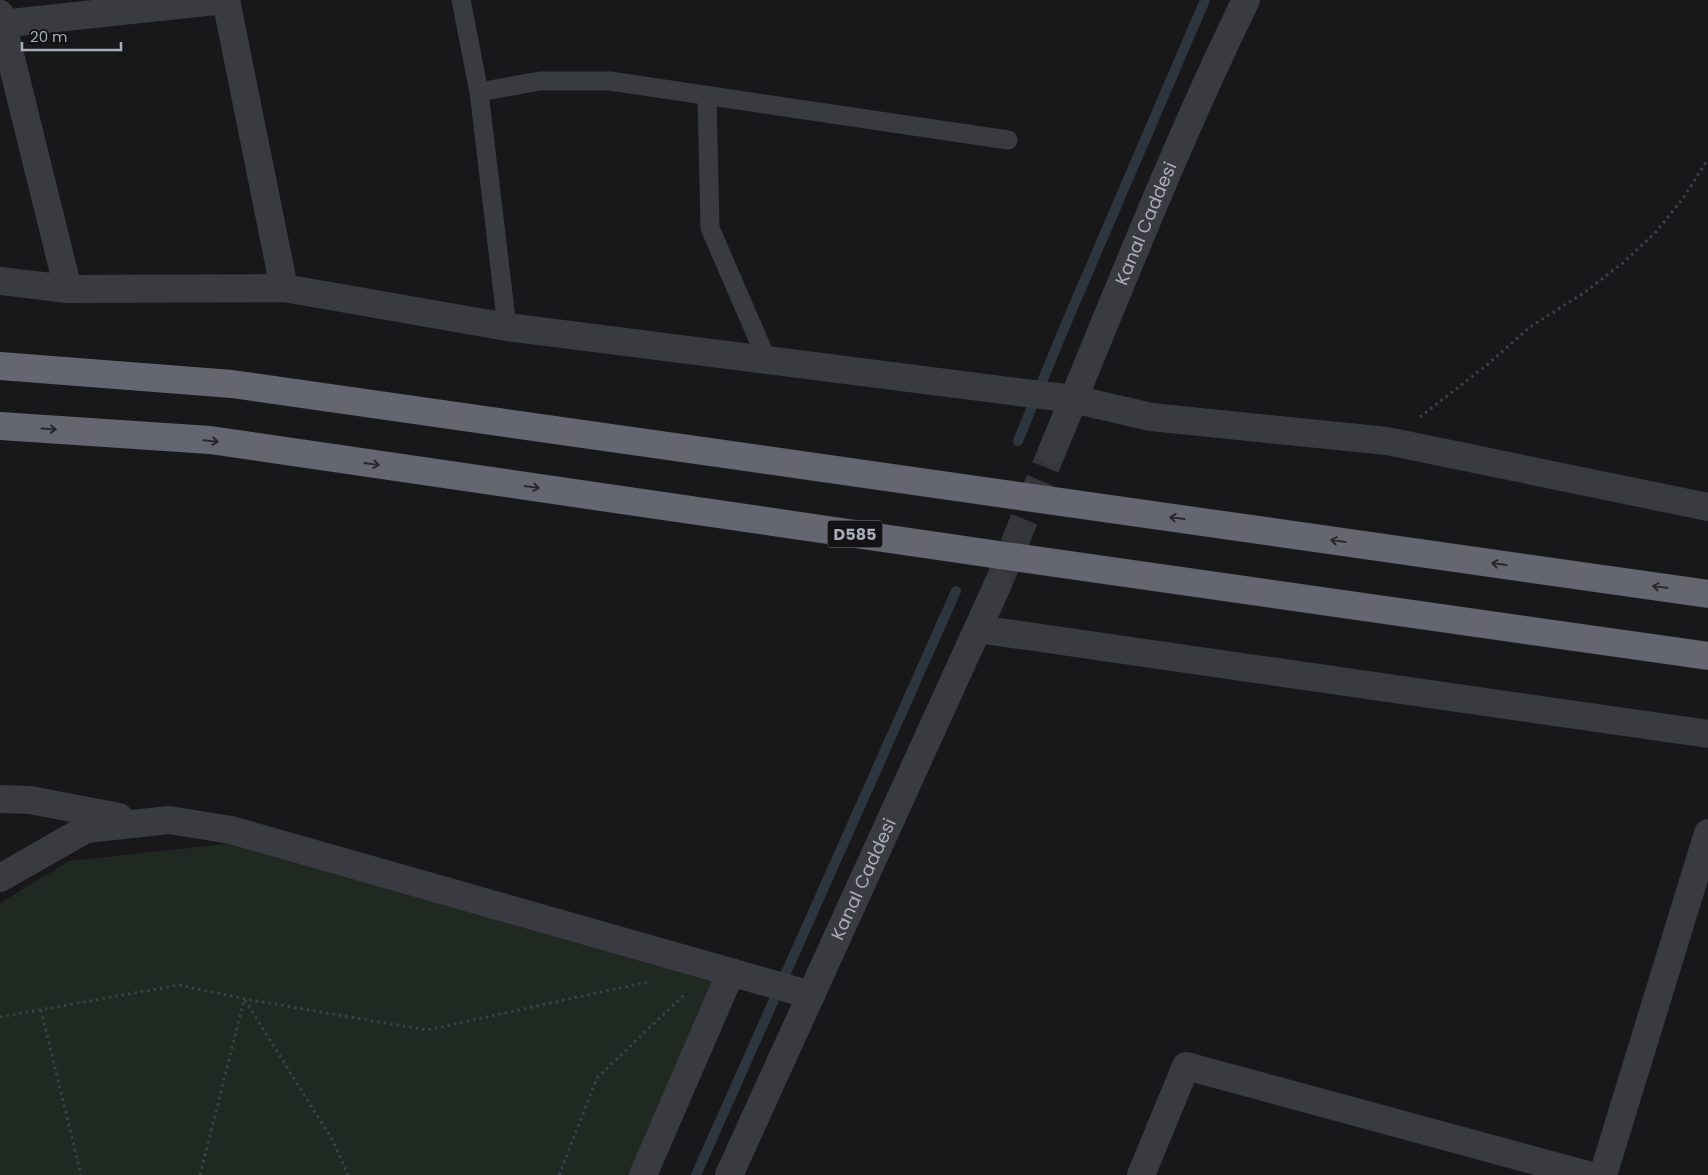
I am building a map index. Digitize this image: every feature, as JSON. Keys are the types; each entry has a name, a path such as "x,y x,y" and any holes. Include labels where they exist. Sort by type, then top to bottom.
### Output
{"highway":[{"path":"0,366 232,384 1708,594"},
{"name":"D585","path":"0,426 210,440 1003,556 1708,656"}],"street":[{"path":"68,289 0,21 225,0 284,288"},
{"name":"Kanal Caddesi","path":"1052,451 1096,341 1218,58 1246,0"},
{"path":"0,281 68,289 284,288 507,327 1073,399 1151,417 1387,441 1708,507"},
{"name":"Kanal Caddesi","path":"729,1175 998,584"},
{"path":"978,629 1708,734"},
{"path":"0,799 30,800 147,822"},
{"path":"0,878 86,829 169,820 231,830 811,995"},
{"path":"1603,1175 1708,833"},
{"path":"643,1175 729,972"},
{"path":"1141,1175 1186,1066 1588,1175"}],"lane":[{"path":"461,0 479,92 507,327"},
{"path":"479,92 540,81 610,82 1008,140"},
{"path":"707,96 710,228 767,360"}],"path":[{"path":"1387,441 1487,365 1530,327 1585,292 1624,262 1656,232 1684,197 1708,159"},
{"path":"559,1175 597,1078 729,972"},
{"path":"0,1017 178,985 245,999 428,1030 647,982"},
{"path":"200,1175 245,999"},
{"path":"245,999 333,1141 348,1175"},
{"path":"41,1010 81,1175"}],"shaded area":[{"path":"260,840 731,972 636,1175 0,1175 0,903 69,861"}],"waterway":[{"path":"1018,441 1062,333 1205,0"},
{"path":"696,1175 956,591"}],"tunnel":[{"path":"998,584 1052,451"}]}
